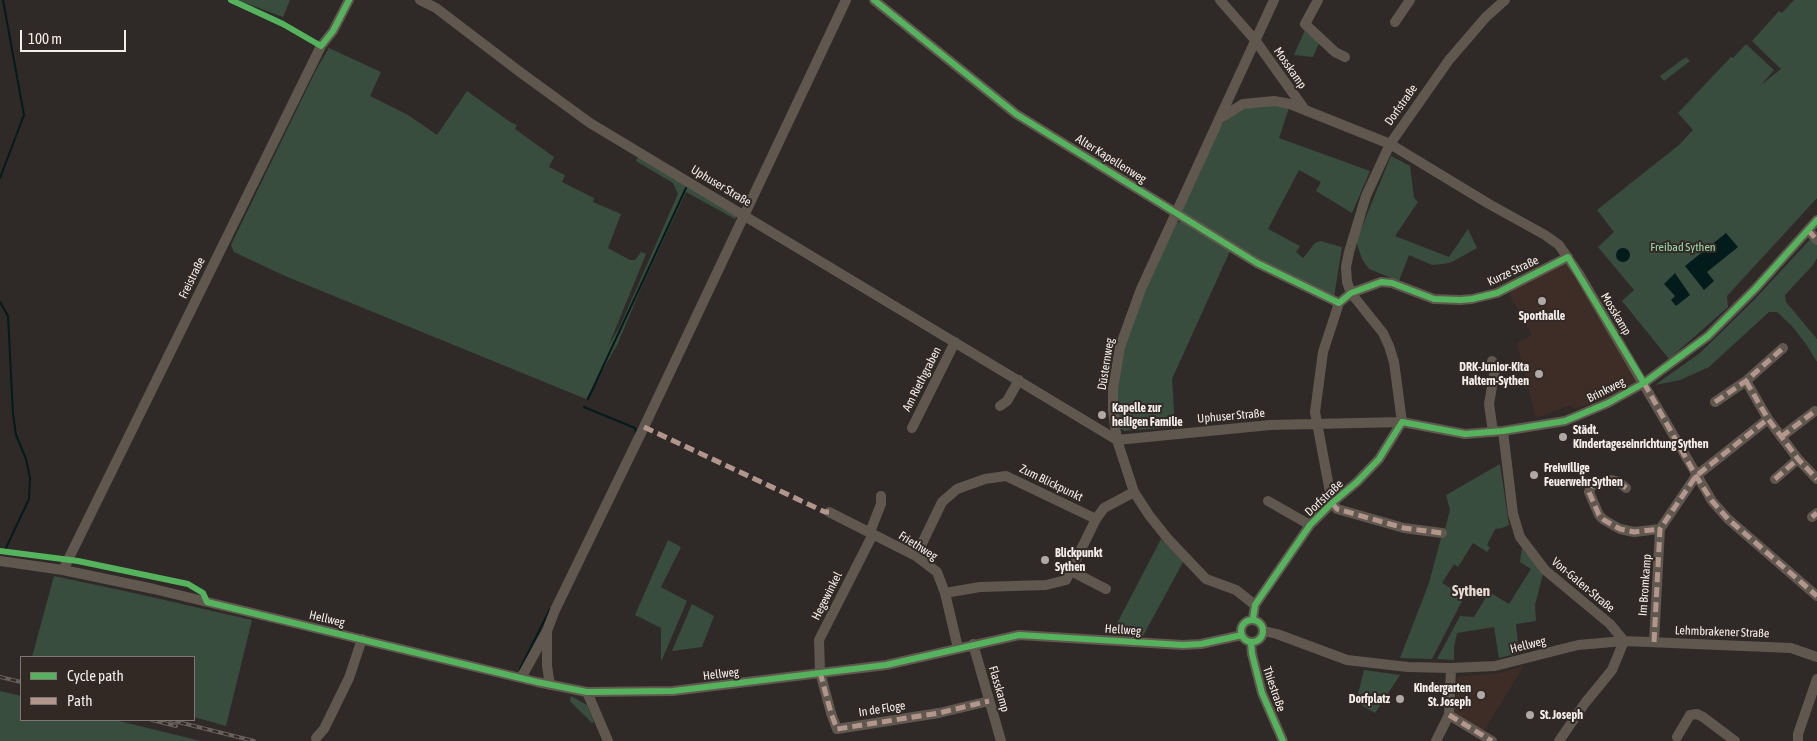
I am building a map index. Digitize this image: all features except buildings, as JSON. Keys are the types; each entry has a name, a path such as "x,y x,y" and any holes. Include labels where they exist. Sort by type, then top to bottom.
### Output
{"street":[{"name":"Freistraße","path":"63,570 321,46 333,31 349,0"},
{"name":"Uphuser Straße","path":"420,0 436,8 590,123 1117,440 1270,425 1402,422"},
{"path":"521,678 547,631 555,610 644,427 846,0"},
{"name":"Alter Kapellenweg","path":"874,0 1016,114 1257,263 1339,303"},
{"name":"Mosskamp","path":"1220,0 1255,40 1305,110"},
{"name":"Düsternweg","path":"1255,605 1236,590 1206,579 1168,539 1149,515 1134,492 1117,440 1113,411 1113,389 1120,347 1141,289 1274,0"},
{"path":"1318,0 1305,24 1335,52 1346,57"},
{"path":"1395,22 1410,0"},
{"name":"Dorfstraße","path":"1253,619 1255,605 1310,525 1379,459 1402,422 1397,379 1389,346 1383,334 1351,293 1347,282 1346,267 1349,252 1366,196 1390,144 1449,60 1486,17 1505,0"},
{"name":"Mosskamp","path":"1219,118 1243,104 1274,101 1290,104 1390,144 1559,245 1644,383 1712,501 1728,520 1817,596"},
{"name":"Brinkweg","path":"1402,422 1464,434 1498,432 1565,421 1608,403 1644,383 1708,336 1755,289 1817,220"},
{"path":"1808,230 1817,240"},
{"name":"Kurze Straße","path":"1351,293 1381,282 1392,283 1434,299 1472,299 1497,293 1568,257"},
{"path":"1332,503 1315,412 1323,352 1339,303 1351,293"},
{"name":"Am Riethgraben","path":"912,428 955,342"},
{"path":"1715,402 1746,382 1783,348"},
{"path":"1492,361 1495,369 1489,404 1498,432"},
{"path":"1000,406 1008,401 1018,380"},
{"path":"1746,382 1781,437 1817,479"},
{"path":"1781,437 1815,411"},
{"path":"1626,488 1619,482 1610,480 1592,485 1589,492 1599,515 1611,525 1627,531 1660,529 1696,476 1768,419"},
{"name":"Von-Galen-Straße","path":"1498,432 1513,514 1520,537 1545,570 1610,624 1624,641"},
{"path":"1776,479 1798,459"},
{"name":"Zum Blickpunkt","path":"916,556 942,502 957,489 984,479 1006,476 1096,519"},
{"path":"945,593 980,587 1046,585 1066,580 1096,519 1104,508 1134,492"},
{"path":"871,533 881,504 881,496"},
{"name":"Dorfstraße","path":"1268,501 1310,525"},
{"name":"Dorfstraße","path":"1332,503 1337,509 1404,528 1442,533"},
{"name":"Friethweg","path":"830,512 916,556 937,572 945,593 958,648"},
{"name":"Im Bromkamp","path":"1654,642 1660,529"},
{"name":"Hegewinkel","path":"820,672 819,640 871,533"},
{"name":"Hellweg","path":"0,561 63,570 154,589 550,685 586,692 673,691 886,665 1019,635 1183,645 1201,644 1242,635"},
{"path":"1071,570 1106,589"},
{"path":"1253,619 1261,623 1264,631 1260,639 1251,642 1245,640 1242,635 1242,627 1243,624 1253,619"},
{"path":"547,631 547,666 550,685"},
{"name":"Hellweg","path":"1264,631 1354,661 1396,666 1451,668 1495,666 1578,645 1624,641"},
{"path":"316,738 324,729 349,678 362,639"},
{"path":"1560,741 1585,703 1612,670 1624,641"},
{"name":"Lehmbrakener Straße","path":"1624,641 1791,648 1817,657"},
{"name":"Thiestraße","path":"1251,642 1252,654 1262,694 1280,740"},
{"name":"Flasskamp","path":"974,644 1000,741"},
{"path":"1436,741 1449,715 1451,668"},
{"name":"In de Floge","path":"820,672 837,729 939,713 989,701"},
{"path":"1798,741 1798,734 1817,679"},
{"path":"586,692 608,741"},
{"path":"1677,737 1690,715 1696,714 1703,716 1735,741"},
{"path":"1449,715 1492,741"}],"shaded area":[{"path":"1563,263 1570,265 1639,380 1601,400 1574,409 1571,405 1536,418 1517,343 1532,335 1508,292"},
{"name":"Kindergarten St. Joseph","path":"1524,666 1483,732 1455,714 1457,677 1500,673"}],"green space":[{"path":"238,0 290,0 283,17"},
{"name":"Freibad Sythen","path":"1794,0 1817,0 1817,198 1727,296 1728,307 1669,359 1622,301 1634,290 1598,247 1614,232 1597,210 1679,145 1693,130 1678,113 1731,57 1733,58 1746,44 1774,70 1761,85 1781,69 1752,41 1779,11 1782,13"},
{"path":"1305,30 1319,43 1313,57 1294,55"},
{"path":"329,48 381,72 370,96 408,115 437,135 467,91 517,125 515,129 554,157 549,167 565,175 562,182 594,198 593,202 621,214 608,248 630,260 635,260 641,252 646,254 608,347 620,326 678,194 673,183 636,161 639,155 737,216 735,219 686,192 617,345 586,399 285,276 234,252 231,245 316,70"},
{"path":"1686,57 1690,61 1664,81 1660,76"},
{"path":"1257,104 1289,108 1279,138 1370,171 1352,213 1316,191 1321,182 1299,170 1268,229 1300,246 1296,252 1303,258 1315,243 1320,241 1342,247 1334,297 1259,262 1183,215 1182,209 1219,127 1235,112"},
{"path":"1391,156 1410,166 1414,198 1418,202 1395,236 1449,257 1468,229 1477,248 1452,262 1443,264 1432,265 1409,255 1399,281 1369,269 1362,259 1356,241"},
{"path":"1181,221 1230,251 1172,379 1175,427 1124,431 1118,426 1117,379 1132,317 1176,223"},
{"path":"1817,232 1817,258 1813,265 1785,295 1786,302 1817,339 1817,362 1792,326 1777,312 1769,312 1709,367 1680,380 1655,385 1700,353 1754,300"},
{"path":"1500,464 1509,525 1495,529 1487,545 1490,548 1487,552 1473,543 1458,567 1454,564 1442,583 1456,591 1463,599 1432,659 1400,658 1429,583 1445,529 1450,510 1446,495"},
{"path":"1161,539 1183,562 1143,636 1112,633"},
{"path":"668,540 681,547 661,587 687,601 661,662 661,628 635,615"},
{"path":"1522,548 1543,574 1535,605 1536,621 1516,624 1519,653 1499,658 1494,627 1457,633 1454,660 1437,659 1460,616 1474,617 1489,592 1509,604 1531,569 1520,562"},
{"path":"54,576 252,620 226,726 195,717 195,656 32,656"},
{"path":"692,604 714,616 702,647 672,651"},
{"path":"1364,670 1400,675 1375,713 1356,702"},
{"path":"0,691 20,696 20,721 119,721 201,741 0,741"},
{"path":"571,696 587,705 594,722 592,723 570,701"}],"water":[{"path":"1726,233 1738,247 1707,272 1714,281 1704,290 1685,266"},
{"path":"1620,248 1626,248 1630,255 1626,262 1620,262 1616,258 1616,252"},
{"path":"1675,273 1690,295 1676,306 1671,300 1675,296 1664,284"}],"waterway":[{"path":"0,178 24,115 3,0"},
{"path":"588,399 686,188"},
{"path":"0,302 8,316 13,414 16,435 26,459 30,478 29,499 5,550"},
{"path":"584,407 635,428 636,432"},
{"path":"520,669 550,609"}],"railway":[{"path":"0,677 20,682"},
{"path":"156,721 176,726"},
{"path":"174,721 254,741"}],"marked path":[{"path":"1808,230 1817,240"},
{"path":"1715,402 1746,381 1783,348"},
{"path":"1746,381 1768,419 1798,459 1817,479"},
{"path":"1644,383 1712,501 1728,519 1817,596"},
{"path":"1781,437 1815,411"},
{"path":"1654,642 1660,529 1696,476 1768,419"},
{"path":"644,427 825,512 829,512"},
{"path":"1775,479 1798,459"},
{"path":"1626,488 1619,482 1610,480 1592,485 1589,492 1599,515 1620,529 1634,532 1660,529"},
{"path":"1332,503 1337,509 1404,528 1442,533"},
{"path":"1812,517 1817,513"},
{"path":"820,672 837,729 939,713 989,701"},
{"path":"1449,715 1492,741"}],"cycle path":[{"path":"231,0 283,24 321,46 333,31 349,0"},
{"path":"874,0 1016,114 1257,263 1339,303 1351,293 1381,282 1392,283 1434,299 1472,299 1497,293 1568,257 1644,383"},
{"path":"1253,619 1255,605 1310,525 1379,459 1402,422 1465,434 1503,431 1565,421 1608,403 1644,383 1708,336 1755,289 1817,220"},
{"path":"0,551 78,561 188,584 203,593 207,602 537,682 587,692 673,691 886,665 1019,635 1183,645 1201,644 1242,635"},
{"path":"1252,620 1260,623 1263,631 1260,639 1252,642 1244,639 1241,631 1244,623 1252,620"},
{"path":"1251,642 1252,654 1262,693 1283,741"}],"place":[{"name":"Sporthalle","path":"1542,301"},
{"name":"DRK-Junior-Kita Haltern-Sythen","path":"1539,374"},
{"name":"Kapelle zur heiligen Familie","path":"1102,415"},
{"name":"Städt. Kindertageseinrichtung Sythen","path":"1563,437"},
{"name":"Freiwillige Feuerwehr Sythen","path":"1534,475"},
{"name":"Blickpunkt Sythen","path":"1045,560"},
{"name":"Kindergarten St. Joseph","path":"1481,695"},
{"name":"Dorfplatz","path":"1400,699"},
{"name":"St. Joseph","path":"1530,715"}],"district":[{"name":"Sythen","path":"1471,591"}]}
